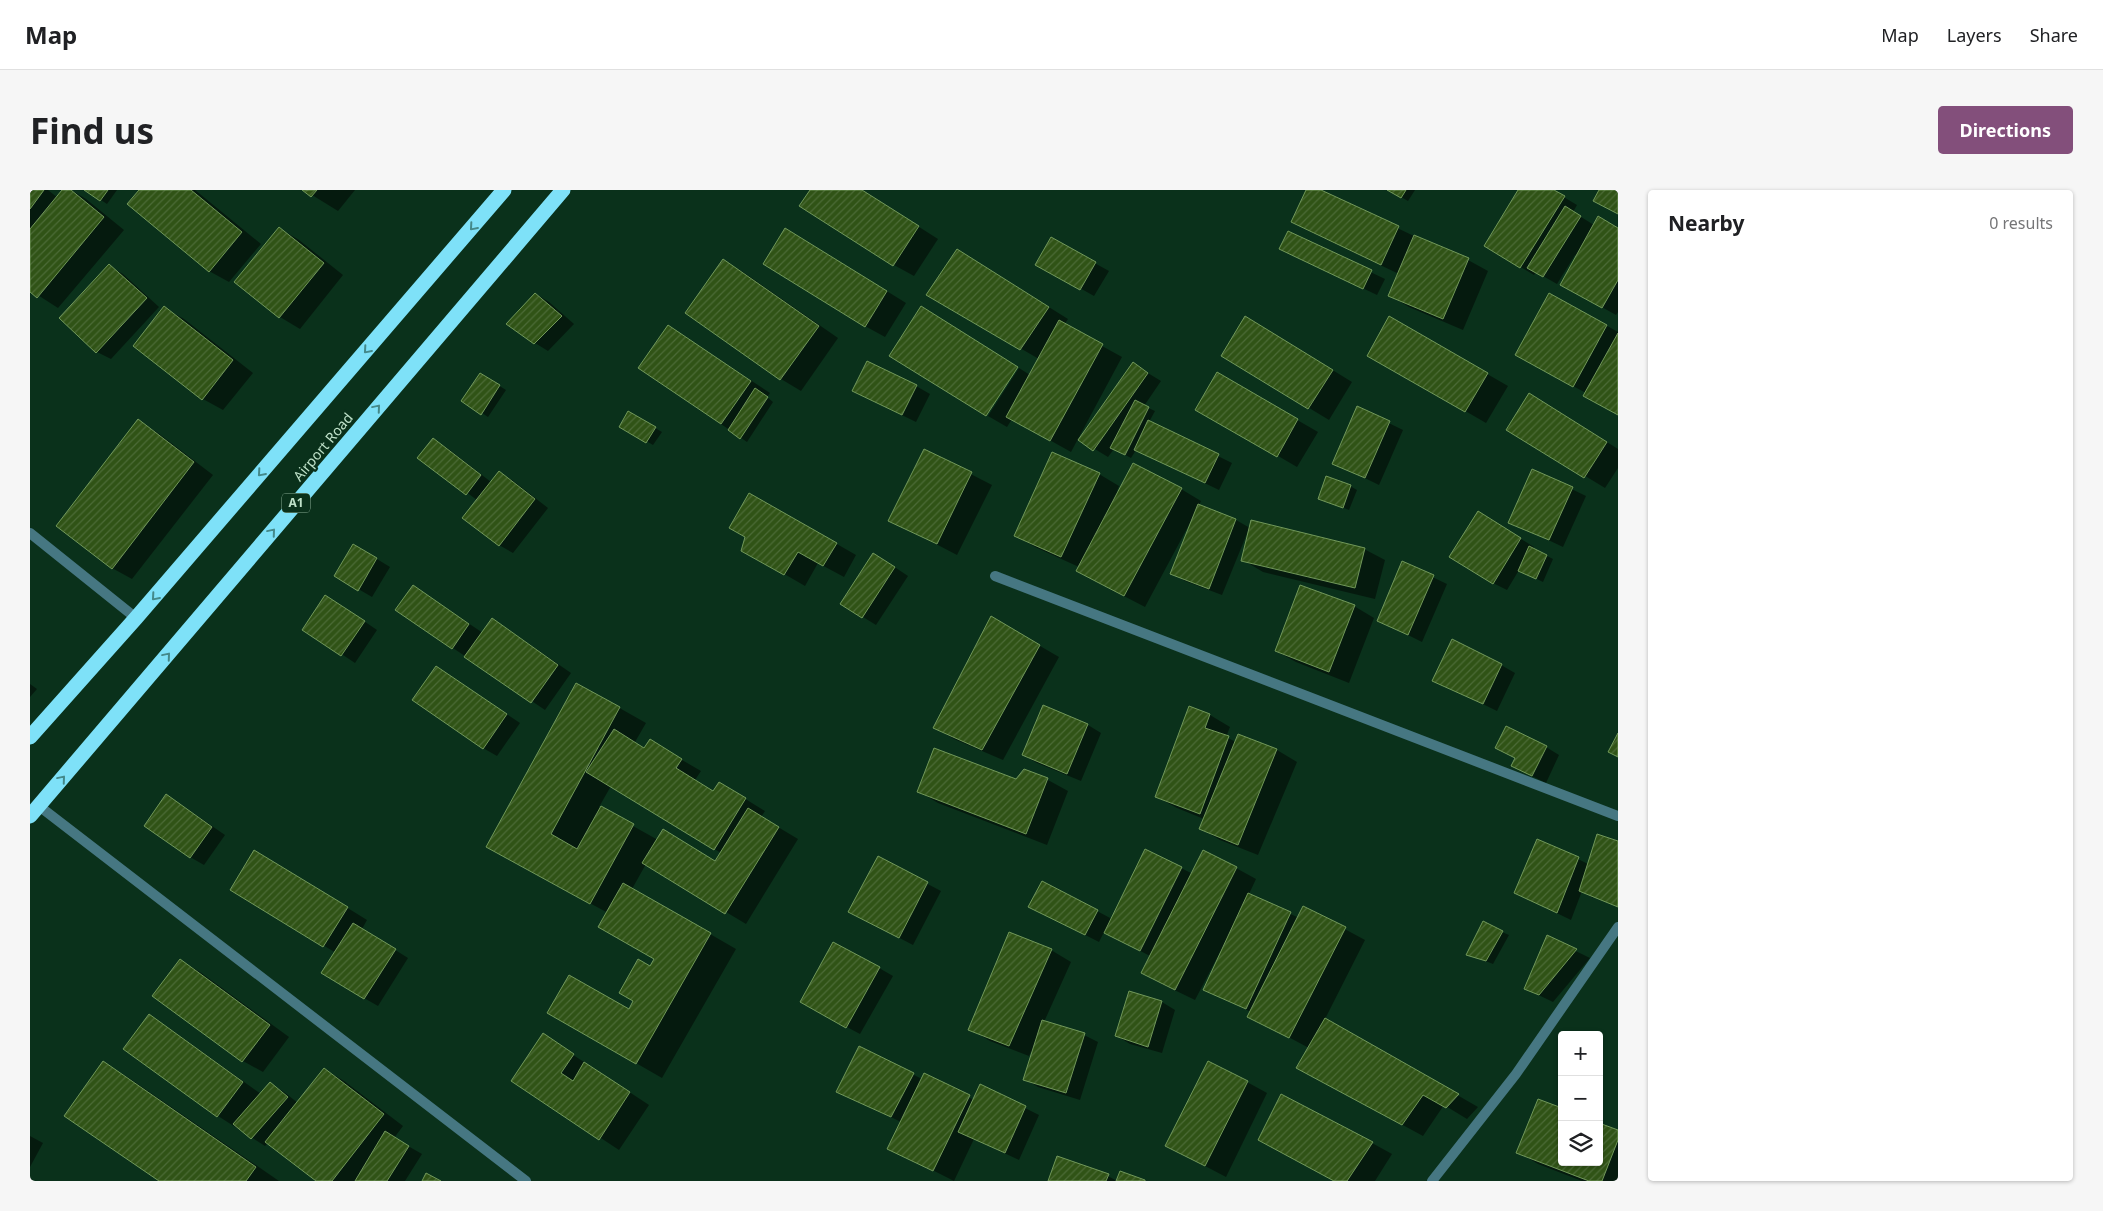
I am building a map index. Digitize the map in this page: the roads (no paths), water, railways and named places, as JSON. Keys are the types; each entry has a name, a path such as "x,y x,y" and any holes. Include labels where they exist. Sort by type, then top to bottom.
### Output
{"highway":[{"path":"30,737 136,618 504,190"},
{"name":"Airport Road","path":"35,811 563,190"}],"street":[{"path":"30,533 136,618"},
{"path":"995,576 1618,816"},
{"path":"35,811 526,1181"},
{"path":"1432,1181 1516,1074 1618,927"}]}
